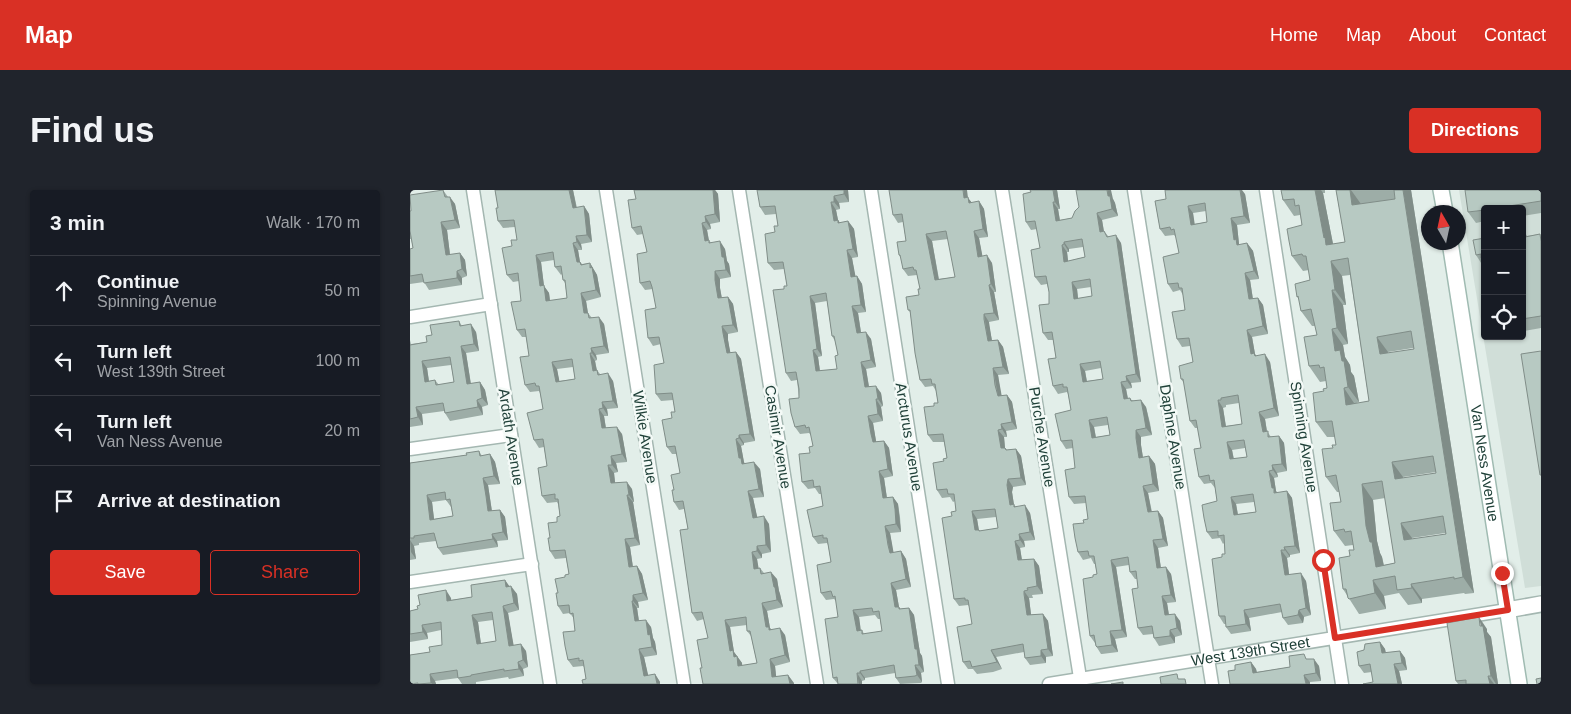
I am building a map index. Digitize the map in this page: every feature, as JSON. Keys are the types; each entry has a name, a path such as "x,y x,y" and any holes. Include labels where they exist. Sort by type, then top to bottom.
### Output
{"main road":[{"path":"1441,190 1444,205"},
{"name":"Van Ness Avenue","path":"1451,250 1519,684"},
{"name":"West 139th Street","path":"1508,610 1541,604"}],"street":[{"name":"Ardath Avenue","path":"473,190 550,684"},
{"name":"Wilkie Avenue","path":"606,190 684,684"},
{"name":"Casimir Avenue","path":"739,190 817,684"},
{"name":"Arcturus Avenue","path":"871,190 948,684"},
{"name":"Purche Avenue","path":"1002,190 1080,682"},
{"name":"Daphne Avenue","path":"1134,190 1212,684"},
{"name":"Spinning Avenue","path":"1266,190 1342,684"},
{"path":"410,316 491,304"},
{"path":"410,449 511,435"},
{"path":"410,582 532,564"},
{"name":"West 139th Street","path":"1049,684 1080,682 1208,658 1508,610"}],"shaded area":[{"path":"1459,190 1541,190 1541,586 1525,588 1484,340 1526,340 1526,205 1481,205 1481,323 1466,232 1466,205 1461,205"}],"building":[{"path":"443,190 445,197 450,197 455,220 441,222 446,255 460,253 462,269 457,271 457,278 424,283 422,274 410,276 410,249 413,248 410,231 410,195"},
{"path":"495,190 569,190 573,208 584,206 587,235 576,236 577,242 573,243 577,262 580,262 581,265 590,263 590,268 592,267 596,290 581,293 584,313 588,313 589,318 599,317 604,346 591,348 592,353 590,353 593,371 597,370 598,375 608,373 613,401 602,402 603,408 599,409 602,428 617,427 622,454 611,456 612,465 608,465 611,483 627,482 629,495 627,495 635,538 625,539 629,567 637,566 643,593 633,595 635,621 646,620 652,647 639,649 644,676 655,674 657,684 583,684 582,680 586,679 583,660 579,661 579,658 568,660 563,632 575,631 573,613 570,614 569,605 558,606 555,579 569,574 565,550 550,551 548,538 550,538 548,523 557,522 557,517 560,516 558,499 555,499 555,494 542,496 538,468 547,466 543,439 534,440 527,413 543,409 539,386 536,386 535,383 525,385 520,357 529,356 525,329 517,330 511,302 521,301 518,273 507,275 502,248 512,246 511,240 517,240 514,220 498,221 496,208 498,208","holes":["553,252 555,267 561,266 567,298 546,301 544,285 540,286 536,255","572,359 575,379 556,382 552,362"]},
{"path":"634,190 713,190 715,214 705,216 706,222 702,223 705,241 709,240 709,243 720,241 722,257 724,257 726,270 715,271 715,280 718,298 728,297 733,325 722,326 723,333 727,353 736,352 750,434 739,435 739,438 736,439 739,458 741,458 742,464 754,462 759,489 748,491 753,518 764,516 766,545 757,546 757,551 752,552 754,569 760,568 761,574 771,572 777,600 762,603 766,627 769,627 769,630 780,628 785,655 770,659 772,677 788,675 790,684 703,684 697,640 708,638 702,612 692,613 680,530 688,529 683,501 674,502 672,490 674,490 671,475 680,473 675,446 667,447 662,420 672,418 671,412 675,412 672,393 656,394 654,365 664,363 659,337 648,338 645,310 656,308 650,281 640,283 637,254 647,252 641,226 632,228 628,200 636,199","holes":["746,617 747,631 750,631 757,663 738,666 737,656 734,657 733,650 730,651 725,620"]},
{"path":"757,190 844,190 844,194 834,196 834,202 831,202 834,221 838,220 838,223 848,221 853,249 847,250 851,277 857,276 861,305 852,306 857,333 866,332 871,360 861,362 865,387 876,386 878,399 876,399 878,414 868,416 873,442 884,441 888,469 879,471 883,498 893,497 895,509 896,524 885,526 888,545 890,553 901,551 906,579 891,583 895,607 899,607 899,609 909,608 919,665 915,665 917,675 915,676 896,678 894,665 860,671 860,673 857,673 858,684 838,684 837,677 833,678 825,619 838,617 835,596 833,597 831,591 821,593 817,565 831,562 827,538 823,538 823,535 813,537 807,510 823,506 820,486 814,487 813,480 802,482 799,454 810,453 809,447 813,446 809,427 806,428 805,425 795,427 791,413 789,399 799,398 799,389 796,372 786,373 773,290 784,289 784,286 787,286 783,262 768,263 765,234 775,232 774,226 778,226 775,206 760,207","holes":["826,293 832,336 834,336 838,355 835,356 837,369 816,371 813,350 817,349 810,296","872,608 873,612 879,611 882,631 862,634 862,630 857,631 853,610"]},
{"path":"889,190 963,190 964,198 968,197 969,203 979,201 983,229 974,231 978,257 987,255 991,284 989,285 994,313 984,314 984,319 988,341 998,340 1003,367 993,368 995,385 998,396 1007,395 1012,422 1001,424 1002,429 998,430 1001,448 1006,450 1016,449 1019,464 1021,478 1008,479 1007,485 1010,505 1014,504 1014,507 1025,505 1030,532 1019,534 1020,540 1015,541 1018,560 1034,559 1037,586 1027,588 1028,590 1024,591 1024,594 1027,615 1043,614 1048,649 1041,650 1041,656 1025,658 1023,644 991,650 997,662 972,667 970,661 963,662 957,627 972,624 968,600 965,600 965,598 954,599 942,518 952,516 951,512 956,511 954,494 948,494 947,489 937,490 933,463 944,461 943,459 947,458 943,434 928,435 924,407 934,406 934,403 938,403 935,384 932,384 931,379 920,380 910,310 908,310 906,297 919,295 918,289 920,289 916,270 913,267 903,269 897,242 906,241 902,214 893,215","holes":["946,231 955,277 935,280 926,234","995,509 998,528 975,530 972,511"]},
{"path":"1030,190 1053,190 1056,221 1072,218 1079,207 1076,190 1107,190 1108,196 1110,196 1112,209 1097,213 1100,232 1104,231 1107,237 1116,235 1136,374 1126,376 1127,381 1121,382 1124,399 1130,398 1131,401 1141,400 1146,428 1136,430 1136,438 1139,458 1149,456 1153,484 1143,486 1148,512 1158,511 1163,539 1153,540 1157,568 1166,567 1171,595 1162,596 1165,615 1175,614 1177,628 1170,630 1170,636 1154,638 1152,626 1138,628 1132,589 1138,588 1136,571 1130,572 1128,557 1111,560 1122,630 1110,631 1112,645 1097,647 1094,635 1090,636 1083,579 1097,574 1094,556 1089,556 1088,551 1078,552 1075,538 1073,524 1084,523 1083,520 1088,519 1085,496 1069,497 1065,470 1075,468 1072,440 1061,441 1055,414 1071,410 1067,387 1063,387 1063,384 1053,386 1048,359 1056,358 1052,332 1043,333 1039,305 1049,304 1049,292 1046,276 1035,277 1031,250 1040,248 1035,221 1026,222 1023,194 1031,192","holes":["1082,239 1085,257 1064,262 1062,245 1064,242","1090,279 1092,296 1074,299 1072,282","1100,361 1103,379 1083,382 1080,364","1107,417 1110,435 1092,438 1089,420"]},
{"path":"1165,190 1240,190 1244,216 1231,218 1234,240 1236,239 1237,245 1247,243 1254,271 1245,273 1249,299 1258,298 1263,326 1247,330 1251,354 1254,353 1255,356 1265,354 1274,408 1259,412 1263,432 1268,431 1268,437 1279,436 1282,464 1272,465 1273,470 1269,471 1274,493 1287,491 1295,546 1284,547 1285,550 1281,550 1285,575 1301,573 1306,608 1299,610 1298,615 1283,618 1280,604 1244,610 1246,624 1226,627 1225,616 1219,616 1212,559 1222,557 1222,554 1225,554 1224,535 1218,536 1218,531 1207,532 1204,518 1202,505 1217,501 1214,480 1210,481 1209,475 1199,477 1194,449 1201,448 1196,420 1190,421 1183,379 1181,379 1179,366 1193,362 1189,338 1177,339 1172,312 1185,310 1182,288 1179,288 1178,283 1168,284 1163,257 1179,253 1174,229 1171,230 1170,227 1160,229 1155,201 1166,199","holes":["1205,203 1207,222 1191,225 1188,206","1238,395 1242,424 1222,427 1218,400 1221,400 1221,398","1244,440 1247,457 1230,459 1227,442","1253,494 1256,512 1234,515 1231,497"]},
{"path":"1281,190 1315,190 1326,245 1345,242 1336,190 1350,190 1352,205 1395,199 1394,190 1403,190 1463,577 1411,584 1412,588 1397,590 1395,576 1373,580 1375,593 1349,599 1346,589 1343,589 1339,558 1350,556 1349,550 1354,550 1351,531 1345,532 1344,529 1334,531 1330,503 1341,502 1336,475 1326,477 1322,449 1333,448 1332,445 1336,445 1332,421 1316,422 1313,393 1324,391 1323,389 1327,388 1324,367 1320,368 1319,365 1309,366 1304,337 1317,335 1311,309 1301,311 1297,297 1295,284 1310,280 1306,256 1302,254 1292,256 1287,229 1302,225 1299,205 1295,206 1294,199 1283,200","holes":["1348,258 1369,401 1346,405 1344,388 1348,387 1344,361 1342,361 1340,350 1335,351 1332,329 1337,328 1332,290 1335,290 1331,261","1411,331 1414,349 1380,354 1377,337","1433,456 1436,473 1395,479 1392,462","1382,481 1395,563 1376,567 1372,542 1370,542 1366,526 1362,484","1443,516 1446,534 1404,540 1401,523"]},
{"path":"1465,190 1541,190 1541,201 1516,205 1481,205 1481,210 1468,212"},
{"path":"1540,234 1541,241 1541,316 1526,318 1526,237"},
{"path":"1481,239 1481,254 1476,255 1473,240"},
{"path":"459,321 460,326 471,324 474,344 461,346 467,384 480,382 482,398 477,400 478,407 445,413 443,403 416,407 418,417 410,419 410,345 427,342 426,336 432,335 430,325","holes":["450,357 454,382 436,385 435,380 425,382 422,361"]},
{"path":"1541,351 1541,475 1540,475 1521,354"},
{"path":"479,451 480,456 490,454 494,476 483,478 488,511 500,510 503,532 492,534 493,539 438,548 434,533 410,538 410,463 467,455 466,453","holes":["445,492 446,500 450,499 453,516 430,520 427,495"]},
{"path":"505,580 506,587 511,586 514,603 503,606 509,646 521,644 523,660 518,662 519,669 504,671 504,669 458,678 457,670 430,674 431,683 410,684 410,655 430,652 429,647 442,645 441,622 422,625 423,632 410,634 410,611 418,609 417,606 420,605 418,595 446,590 447,601 472,597 471,585","holes":["492,612 496,641 477,644 472,615"]},
{"path":"1479,617 1480,626 1483,626 1491,676 1488,676 1490,684 1466,684 1466,680 1456,681 1447,623"},
{"path":"1380,642 1382,653 1400,651 1402,663 1394,664 1398,684 1363,684 1373,682 1370,664 1359,666 1357,652 1364,650 1365,644"},
{"path":"1304,654 1306,659 1314,659 1316,673 1304,675 1306,684 1230,684 1228,671 1235,670 1235,665 1251,662 1253,673 1290,667 1289,656"},
{"path":"1177,674 1178,679 1185,679 1186,684 1161,684 1160,677"},
{"path":"1541,678 1541,684 1537,684 1536,679"}],"route":[{"path":"1323,560 1335,638 1508,610 1502,573"}]}
